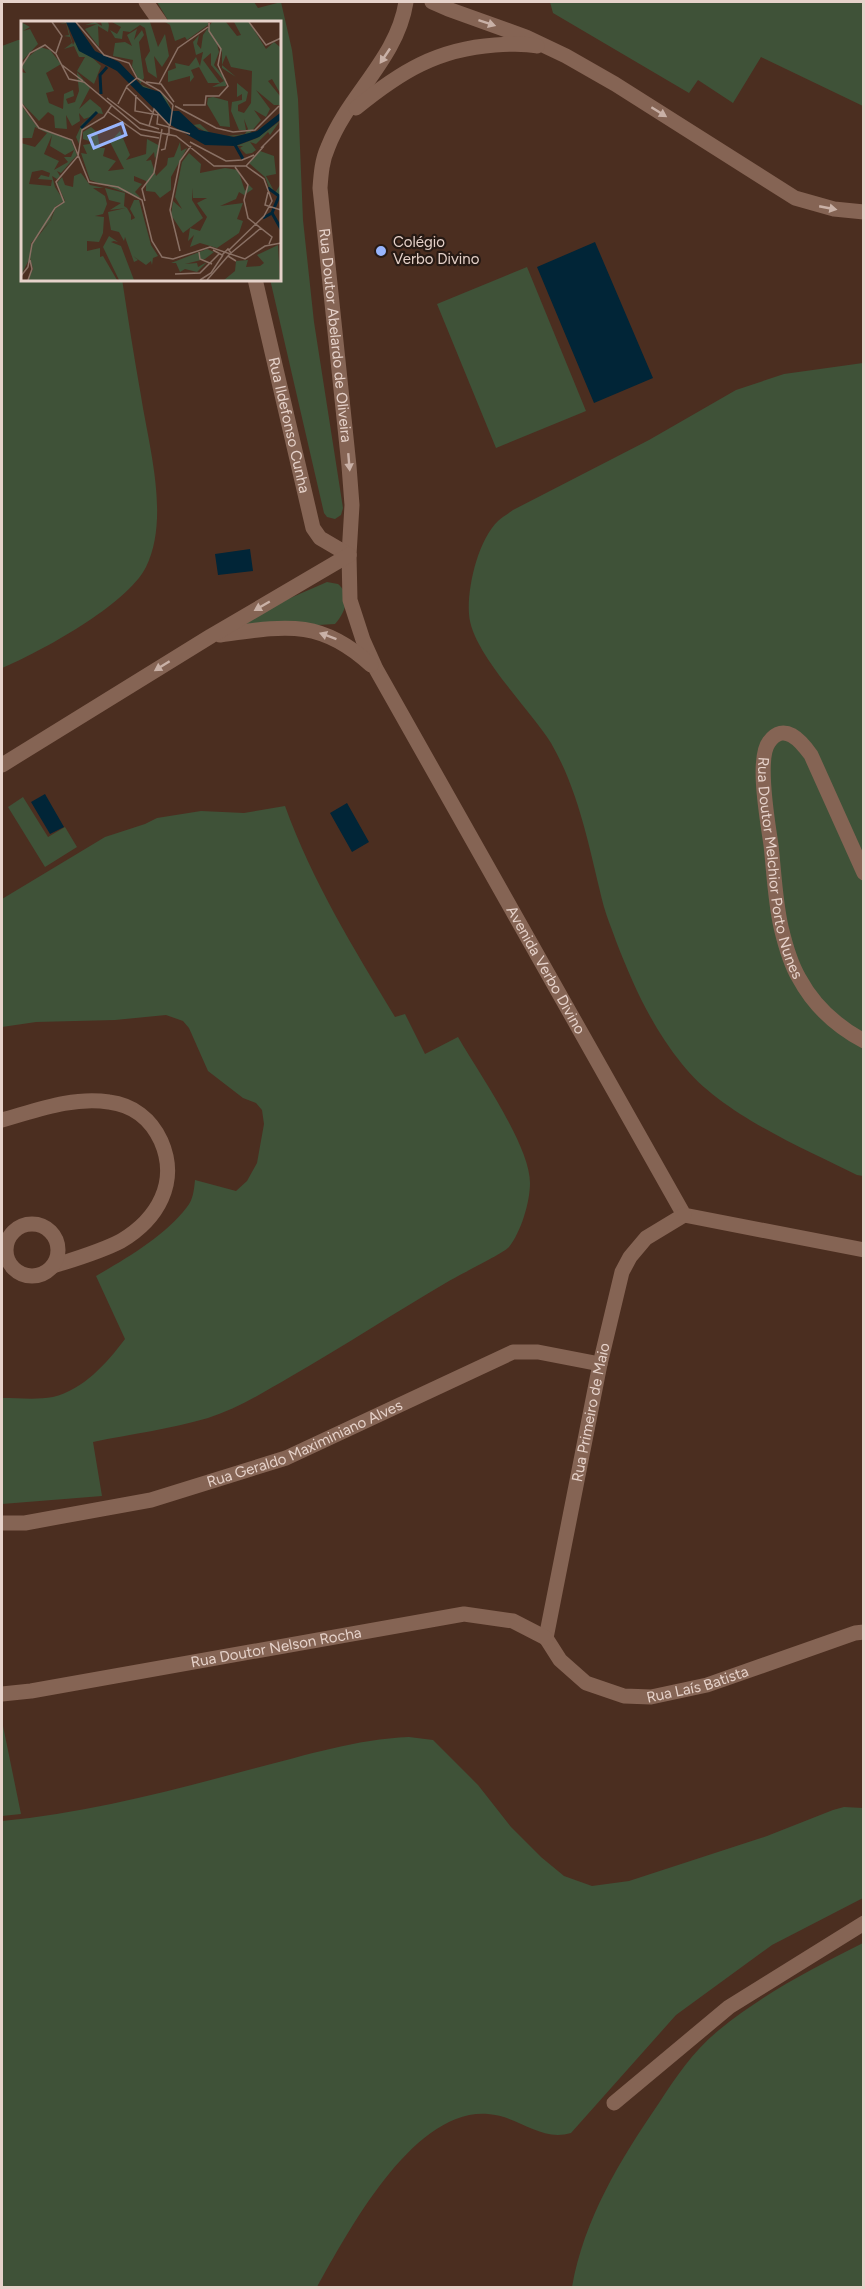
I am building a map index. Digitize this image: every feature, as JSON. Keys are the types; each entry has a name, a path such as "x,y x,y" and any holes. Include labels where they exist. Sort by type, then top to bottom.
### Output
{"street":[{"path":"146,2 159,21"},
{"name":"Rua Doutor Abelardo de Oliveira","path":"349,555 352,505 320,188 322,166 327,148 343,118 391,48 399,30 406,2"},
{"name":"Rua Doutor Abelardo de Oliveira","path":"432,2 503,28 554,50 615,84 795,198 834,209 864,212"},
{"name":"Rua Doutor Abelardo de Oliveira","path":"343,118 389,82 453,50 510,44 531,45 554,50"},
{"name":"Rua Ildefonso Cunha","path":"255,280 313,528 320,538 349,555"},
{"path":"2,765 349,555"},
{"name":"Avenida Verbo Divino","path":"349,555 350,600 363,640 376,669 684,1215"},
{"path":"212,636 273,628 299,629 328,635 352,648 376,669"},
{"name":"Rua Doutor Melchior Porto Nunes","path":"864,873 811,755 800,740 791,734 784,732 776,735 767,743 764,780 774,884 780,926 787,951 798,978 812,999 836,1023 864,1041"},
{"path":"2,1120 53,1106 83,1101 122,1104 136,1110 149,1122 160,1137 168,1157 169,1175 164,1194 155,1211 140,1227 121,1241 52,1266"},
{"path":"684,1215 864,1250"},
{"name":"Rua Primeiro de Maio","path":"546,1638 616,1288 626,1264 646,1238 684,1215"},
{"name":"Rua Geraldo Maximiniano Alves","path":"2,1523 26,1523 151,1500 286,1458 513,1352 538,1352 600,1364"},
{"name":"Rua Doutor Nelson Rocha","path":"2,1694 31,1691 464,1614 513,1621 546,1638"},
{"name":"Rua Laís Batista","path":"546,1638 560,1660 586,1683 624,1696 651,1697 707,1685 855,1633 864,1632"},
{"path":"614,2103 729,2007 864,1923"}],"green space":[{"path":"157,2 254,2 258,8 281,2 292,50 298,99 303,220 314,322 343,508 341,515 335,519 327,517 324,513 270,280 280,280 280,21 168,21"},
{"path":"550,2 863,2 863,106 761,57 733,103 698,80 689,93 553,13"},
{"path":"21,40 21,280 122,280 156,482 157,505 153,548 146,567 136,582 121,597 81,626 38,651 2,668 2,46"},
{"path":"527,267 586,411 496,448 437,304"},
{"path":"863,363 863,1176 787,1141 740,1114 698,1082 671,1050 644,1005 616,941 604,907 577,802 561,762 542,729 490,663 472,629 469,603 475,565 485,540 498,521 513,510 649,440 736,390 784,374"},
{"path":"327,582 338,584 346,599 342,615 335,624 233,630 288,599"},
{"path":"23,797 48,837 65,827 77,847 45,867 8,807"},
{"path":"285,806 321,888 395,1017 405,1014 425,1054 458,1037 502,1109 522,1149 528,1167 530,1191 521,1225 513,1241 505,1250 240,1405 194,1422 93,1442 102,1496 2,1504 2,1398 53,1397 84,1382 102,1366 125,1339 96,1276 133,1254 178,1218 189,1204 195,1180 236,1191 247,1181 257,1163 264,1124 262,1110 256,1103 243,1098 208,1071 189,1028 183,1021 166,1015 115,1020 36,1022 2,1027 2,899 105,837 157,818 201,811 244,813"},
{"path":"2,1721 21,1814 2,1816"},
{"path":"409,1737 433,1740 478,1785 511,1827 541,1857 564,1876 592,1886 629,1881 767,1836 833,1810 844,1807 863,1808 863,1898 772,1945 676,2015 571,2133 549,2134 510,2119 488,2114 460,2117 434,2131 409,2152 386,2178 346,2236 317,2287 2,2287 2,1821 97,1807 330,1749 369,1741"},
{"path":"863,1943 863,2287 572,2287 585,2238 617,2168 672,2083 694,2055 719,2030 771,1993"}],"water":[{"path":"595,242 653,378 594,403 537,267"},
{"path":"250,549 253,571 218,575 215,554"},
{"path":"45,794 64,827 50,834 31,802"},
{"path":"347,803 369,842 352,852 330,813"}],"place":[{"name":"Colégio Verbo Divino","path":"381,251"}]}
